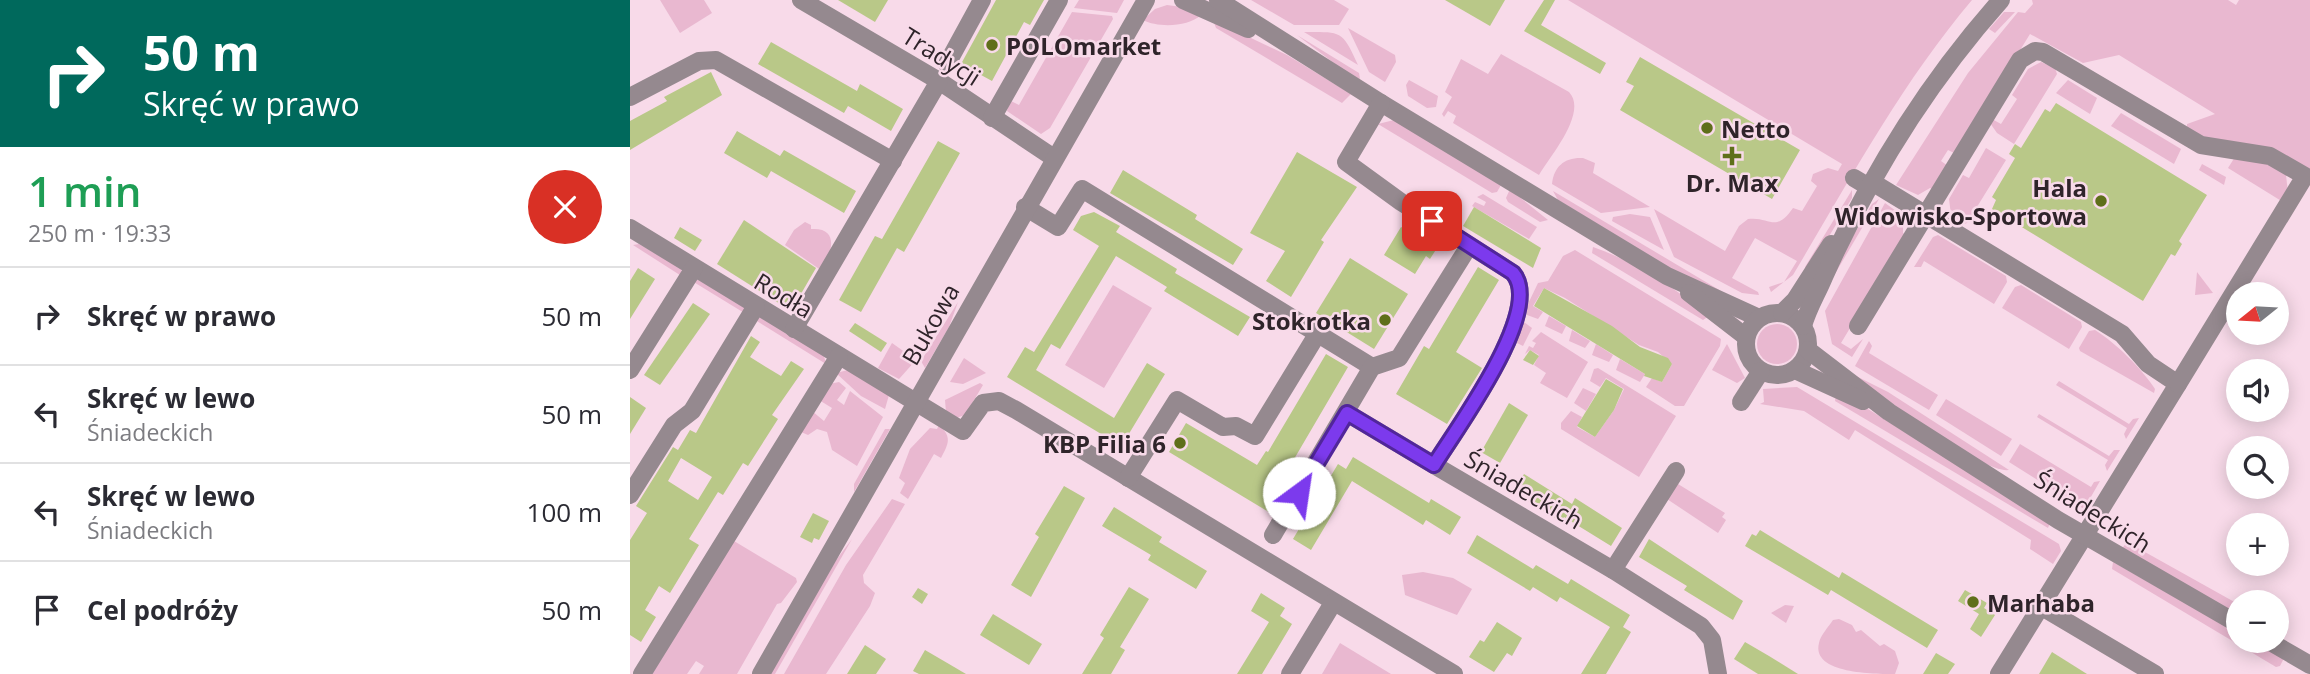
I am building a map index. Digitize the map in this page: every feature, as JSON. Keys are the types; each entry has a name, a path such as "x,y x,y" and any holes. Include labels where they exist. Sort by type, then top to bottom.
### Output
{"street":[{"name":"Tradycji","path":"801,0 939,81 1054,158"},
{"path":"947,64 982,0"},
{"path":"992,118 1059,0"},
{"name":"Bukowa","path":"761,674 1146,0"},
{"path":"1183,0 1297,49"},
{"path":"1218,0 1381,103 1667,276 1746,337"},
{"path":"1759,318 1746,337 1749,359 1760,371 1781,376 1795,370 1808,350 1802,326 1865,183 1939,76 2001,0"},
{"path":"1858,326 2020,60 2035,51 2050,54 2201,145 2270,156 2305,176 2086,537 1999,674"},
{"path":"630,97 699,61 716,60 893,161"},
{"path":"794,329 939,81"},
{"name":"Śniadeckich","path":"1381,103 1346,162 1519,279 1521,293 1506,346 1434,465 1613,570 1701,626 1712,640 1718,674"},
{"path":"1865,183 1927,214 2122,334 2148,364 2178,384"},
{"path":"1026,207 1058,228 1083,189 1372,367"},
{"path":"1667,276 1759,318 1782,313 1852,217"},
{"name":"Rodła","path":"631,231 963,431 983,403 999,401 1128,478"},
{"path":"1273,535 1372,367 1399,358 1469,246"},
{"path":"630,370 694,268"},
{"path":"630,495 674,425 692,411 756,306"},
{"path":"1782,313 1802,326"},
{"path":"1318,333 1255,436 1236,426 1223,427 1177,400 1128,478 1454,674"},
{"name":"Śniadeckich","path":"1808,350 1889,412 2086,537 2226,617"},
{"path":"642,674 839,356"},
{"name":"Śniadeckich","path":"1795,370 1889,412"},
{"path":"1741,402 1760,371"},
{"path":"1347,413 1434,465"},
{"path":"1613,570 1675,471"},
{"path":"1290,674 1334,603"},
{"path":"2042,607 2154,674"},
{"path":"2289,653 2310,665"}],"shaded area":[{"path":"660,0 704,0 712,13 680,33"},
{"path":"1079,0 1124,0 1117,13 1074,8"},
{"path":"1251,0 1334,0 1349,9 1339,25 1294,25"},
{"path":"1568,0 1972,0 1899,99 1793,275 1784,282 1797,261 1755,238 1732,278 1759,295 1742,293 1674,257 1654,209 1725,251 1739,226 1748,219 1777,222 1793,208 1802,211 1817,186 1811,181 1813,174 1828,168 1838,171 1842,164"},
{"path":"2032,0 2228,0 2236,5 2239,0 2310,0 2310,170 2210,141 2187,128 2187,124 2215,114 2119,55 2083,63 2030,34 1956,154 1948,150 1941,161 1948,166 1934,190 1930,188 1918,195 1896,185 1968,73 2018,12 2025,13 2033,4"},
{"path":"1167,5 1182,7 1201,15 1189,22 1173,25 1143,20 1155,9"},
{"path":"1072,12 1112,16 1113,19 1050,128 1041,134 1007,111 1009,100 1019,105"},
{"path":"2004,12 2015,12 1995,33 1989,29"},
{"path":"1213,20 1287,55 1351,94 1342,103 1216,28"},
{"path":"1348,28 1395,55 1396,62 1385,82 1369,72"},
{"path":"1304,32 1339,35 1348,45 1358,65"},
{"path":"1297,35 1359,73 1360,79 1351,76"},
{"path":"1501,54 1569,92 1574,100 1574,111 1566,134 1539,175 1453,123 1456,116 1448,111 1444,117 1442,114 1452,97 1445,92 1461,59 1488,74"},
{"path":"2041,62 2055,68 2057,74 2014,144 1997,133 1990,123 1992,119 2001,124 2017,99 2012,95 2028,69"},
{"path":"1409,80 1438,96 1436,107 1427,108 1408,96 1406,85"},
{"path":"2068,80 2097,98 2090,114 2056,93"},
{"path":"2121,113 2181,149 2174,164 2111,126"},
{"path":"1394,120 1501,185 1497,192 1492,193 1378,124"},
{"path":"1986,148 2006,160 1964,224 1951,215 1949,199 1963,175 1969,178"},
{"path":"2235,157 2271,162 2286,175 2288,193 2283,202 2228,168"},
{"path":"1583,158 1595,163 1593,173 1650,207 1601,213 1552,184 1555,172 1562,164 1571,159"},
{"path":"2202,164 2226,177 2224,185 2199,170"},
{"path":"1510,189 1548,220 1540,222 1508,202 1506,198"},
{"path":"1852,190 1852,198 1807,273 1805,267"},
{"path":"1553,191 1721,291 1694,283 1558,200"},
{"path":"1483,194 1537,227 1529,239 1472,206 1475,202 1484,206 1486,202 1477,197"},
{"path":"1879,199 1829,284 1837,263 1872,204"},
{"path":"1885,203 1903,216 1903,233 1906,235 1841,343 1851,349 1863,339 1852,357 1832,344 1825,311"},
{"path":"1630,214 1650,217 1664,250 1612,221 1613,217"},
{"path":"805,222 811,225 811,229 821,230 830,237 830,251 822,271 785,245 794,230"},
{"path":"1938,235 2006,276 2007,282 1994,304 1924,261 1921,267 1914,267 1933,237"},
{"path":"639,244 681,268 683,277 633,245"},
{"path":"1593,247 1654,276 1709,316 1703,320 1592,253"},
{"path":"1575,250 1721,339 1720,346 1684,406 1675,406 1646,387 1652,378 1662,382 1672,364 1658,352 1639,345 1565,298 1544,288 1533,306 1543,312 1538,319 1527,315 1526,308 1538,283 1548,281 1563,256"},
{"path":"2197,272 2213,293 2195,295"},
{"path":"697,279 746,307 746,314 692,281"},
{"path":"1784,282 1771,292 1769,287"},
{"path":"1113,285 1152,308 1104,388 1065,365"},
{"path":"2021,285 2081,322 2082,327 2069,349 2002,308 2015,287"},
{"path":"958,302 949,327 925,368 921,361"},
{"path":"759,315 824,356 826,364 752,318"},
{"path":"1549,316 1566,326 1562,334 1545,326"},
{"path":"1520,319 1532,328 1523,346 1515,342"},
{"path":"1777,324 1785,325 1791,330 1796,336 1796,352 1791,358 1785,363 1777,364 1769,363 1763,358 1758,352 1757,344 1758,336 1763,330 1769,325"},
{"path":"1572,330 1590,341 1585,348 1569,341"},
{"path":"2095,330 2136,365 2155,389 2154,393 2080,351 2079,348 2089,331"},
{"path":"1541,332 1588,362 1567,398 1540,383 1546,373 1534,365 1539,355 1530,350 1525,354 1529,346 1533,348 1536,343 1532,341"},
{"path":"1869,341 1872,346 1869,353 1938,395 1929,410 1855,366"},
{"path":"892,343 916,360 899,379 878,368"},
{"path":"1596,344 1613,355 1609,362 1592,355"},
{"path":"1727,344 1745,378 1737,383 1712,370"},
{"path":"964,358 986,373 963,384 950,382"},
{"path":"1620,359 1645,374 1640,382 1616,370"},
{"path":"1598,368 1676,416 1639,477 1561,429 1561,423 1571,411 1582,417 1577,427 1595,437 1614,410 1624,389 1606,378 1600,387 1590,381 1594,369"},
{"path":"848,370 889,395 885,409 861,396 836,373"},
{"path":"1850,373 1888,392 2009,470 1996,468 1953,447 1881,398"},
{"path":"2059,381 2129,424 2133,419 2139,418 2126,439 2124,434 2127,428 2056,385"},
{"path":"839,382 846,388 837,400 844,405 850,391 883,417 857,466 832,450 827,432 817,429 808,435 801,432 812,411 824,421 832,408 819,400 829,384"},
{"path":"980,383 983,385 965,415 956,418 946,412 945,400"},
{"path":"1797,387 2059,544 2061,551 2053,564 2030,549 2031,540 1855,430 1849,440 1804,411 1760,404 1764,402 1763,389"},
{"path":"1583,388 1596,394 1586,411 1574,403"},
{"path":"1836,395 1868,409 2050,523 2048,528 1835,401"},
{"path":"1946,399 2012,439 2001,456 1936,415"},
{"path":"2039,414 2109,456 2114,450 2120,450 2107,471 2105,465 2108,460 2037,417"},
{"path":"939,425 948,440 946,448 941,458 934,454 908,499 900,493 905,483 899,478 910,449 930,428 937,429"},
{"path":"885,429 890,429 854,492 854,484"},
{"path":"2020,444 2091,487 2094,482 2100,481 2084,509 2009,462"},
{"path":"1678,484 1725,513 1722,517 1726,520 1718,533 1667,499"},
{"path":"892,499 905,504 863,575 864,583 875,593 870,606 826,674 784,674 846,565"},
{"path":"852,539 775,674 769,674 825,575"},
{"path":"734,541 796,578 797,582 781,603 777,604 737,674 699,674 704,666 696,661 687,674 652,674"},
{"path":"2127,542 2226,597 2226,609 2121,550"},
{"path":"2113,562 2226,626 2226,637 2112,569"},
{"path":"1423,572 1453,578 1472,589 1457,615 1405,595 1402,575"},
{"path":"1785,605 1794,606 1786,623 1771,613"},
{"path":"1839,619 1852,625 1856,632 1861,630 1880,646 1884,644 1895,651 1899,663 1895,674 1846,670 1825,661 1819,653 1820,640 1833,620"},
{"path":"1340,643 1391,674 1322,674"},
{"path":"2253,653 2275,653 2284,658 2280,666 2276,667"}],"building":[{"path":"838,0 888,0 875,22"},
{"name":"POLOmarket","path":"996,0 1044,0 1030,25 1024,22 992,81 961,64"},
{"path":"1445,0 1505,0 1490,26"},
{"path":"1544,0 1555,0 1541,25 1606,63 1600,74 1524,31"},
{"path":"771,42 857,91 860,84 903,109 891,131 848,106 844,113 758,64"},
{"name":"Netto","path":"1640,57 1800,150 1772,199 1620,110 1634,86 1626,82"},
{"path":"711,72 722,95 630,150 630,121 667,101 664,97"},
{"name":"Hala Widowisko-Sportowa","path":"2056,103 2207,195 2179,241 2182,244 2175,256 2171,254 2143,301 1992,209 1996,200 1992,197 2015,158 2009,154 2015,144 2021,148 2045,109 2050,112"},
{"path":"737,131 780,156 784,150 856,191 844,213 771,171 767,178 724,153"},
{"path":"938,141 960,153 904,252 897,248 861,312 839,300 875,236 882,239"},
{"path":"1297,152 1357,187 1321,240 1324,242 1291,297 1266,281 1285,251 1250,233"},
{"path":"1123,170 1197,215 1195,219 1243,249 1233,265 1110,193"},
{"path":"1474,207 1541,248 1533,268 1463,226"},
{"path":"1094,212 1120,226 1116,232 1177,269 1175,273 1250,317 1238,336 1164,291 1167,287 1116,256 1060,349 1051,344 1036,370 1114,418 1147,363 1165,374 1127,437 1121,434 1116,443 1007,377 1025,347 1034,352 1099,246 1073,230 1081,216"},
{"path":"744,220 816,268 791,311 717,264"},
{"path":"680,227 702,240 695,251 674,238"},
{"path":"1401,227 1437,248 1430,259 1426,256 1415,274 1384,255"},
{"path":"1350,258 1408,294 1374,349 1316,313"},
{"path":"1478,267 1499,280 1456,352 1482,368 1447,424 1396,394 1424,346 1429,349"},
{"path":"638,268 655,279 630,319 630,281"},
{"path":"1544,288 1612,326 1640,347 1668,358 1672,364 1662,382 1644,376 1645,374 1534,306"},
{"path":"693,303 710,314 660,385 644,375"},
{"path":"855,323 887,343 881,352 849,331"},
{"path":"751,336 760,342 750,357 766,367 781,376 791,361 804,369 772,415 778,419 748,466 743,463 723,495 718,492 689,539 699,545 670,593 659,586 645,610 656,617 641,642 630,635 630,540 647,513 636,506 673,447 678,450 690,430 696,433","holes":["681,458 712,477 698,500 668,481"]},
{"path":"1530,350 1539,356 1533,365 1523,360"},
{"path":"1326,354 1348,367 1290,466 1298,471 1272,514 1169,452 1186,423 1257,465 1266,451 1268,452"},
{"path":"1606,379 1623,389 1614,410 1595,437 1577,426"},
{"path":"630,397 646,408 630,434"},
{"path":"1509,403 1528,415 1500,463 1481,452"},
{"path":"1353,457 1429,503 1431,499 1461,517 1450,535 1426,520 1423,525 1352,481 1311,550 1293,539 1338,464 1346,469"},
{"path":"1524,474 1572,504 1575,498 1622,528 1611,546 1564,517 1561,522 1513,492"},
{"path":"1064,486 1085,498 1031,597 1011,585 1039,537 1035,534"},
{"path":"1114,507 1162,537 1159,542 1207,571 1196,589 1148,560 1151,555 1102,526"},
{"path":"813,513 829,521 819,540 814,538 812,543 800,537"},
{"path":"1760,530 1839,578 1842,572 1938,630 1927,648 1831,590 1828,595 1745,546 1752,534 1756,536"},
{"path":"1477,535 1533,569 1536,565 1568,584 1571,579 1630,615 1623,627 1631,632 1606,674 1581,674 1610,627 1560,597 1557,602 1533,587 1530,591 1467,553"},
{"path":"1649,539 1743,601 1733,620 1684,590 1687,586 1639,557"},
{"path":"1129,587 1149,599 1120,647 1125,650 1111,674 1082,674 1104,638 1100,635"},
{"path":"918,588 928,594 922,604 912,597"},
{"path":"1965,590 1987,603 1984,608 1995,615 1981,637 1970,629 1979,614 1958,601"},
{"path":"1261,593 1285,608 1280,616 1292,624 1262,674 1237,674 1269,622 1251,611"},
{"path":"993,614 1042,644 1029,665 980,635"},
{"path":"1497,622 1522,638 1512,656 1507,653 1494,672 1469,657 1480,640 1484,642"},
{"path":"1745,642 1798,674 1758,674 1734,659"},
{"path":"865,645 886,659 876,674 847,674"},
{"path":"925,650 966,674 919,674 913,671"},
{"path":"2052,652 2087,674 2039,674"},
{"path":"1936,653 1955,664 1948,674 1923,674"}],"place":[{"name":"POLOmarket","path":"992,45"},
{"name":"Netto","path":"1707,128"},
{"name":"Dr. Max","path":"1732,156"},
{"name":"Hala Widowisko-Sportowa","path":"2101,201"},
{"name":"Stokrotka","path":"1385,320"},
{"name":"KBP Filia 6","path":"1180,443"},
{"name":"Marhaba","path":"1973,602"}],"route":[{"path":"1299,493 1347,413 1434,465 1511,337 1521,293 1519,279 1432,221"}]}
